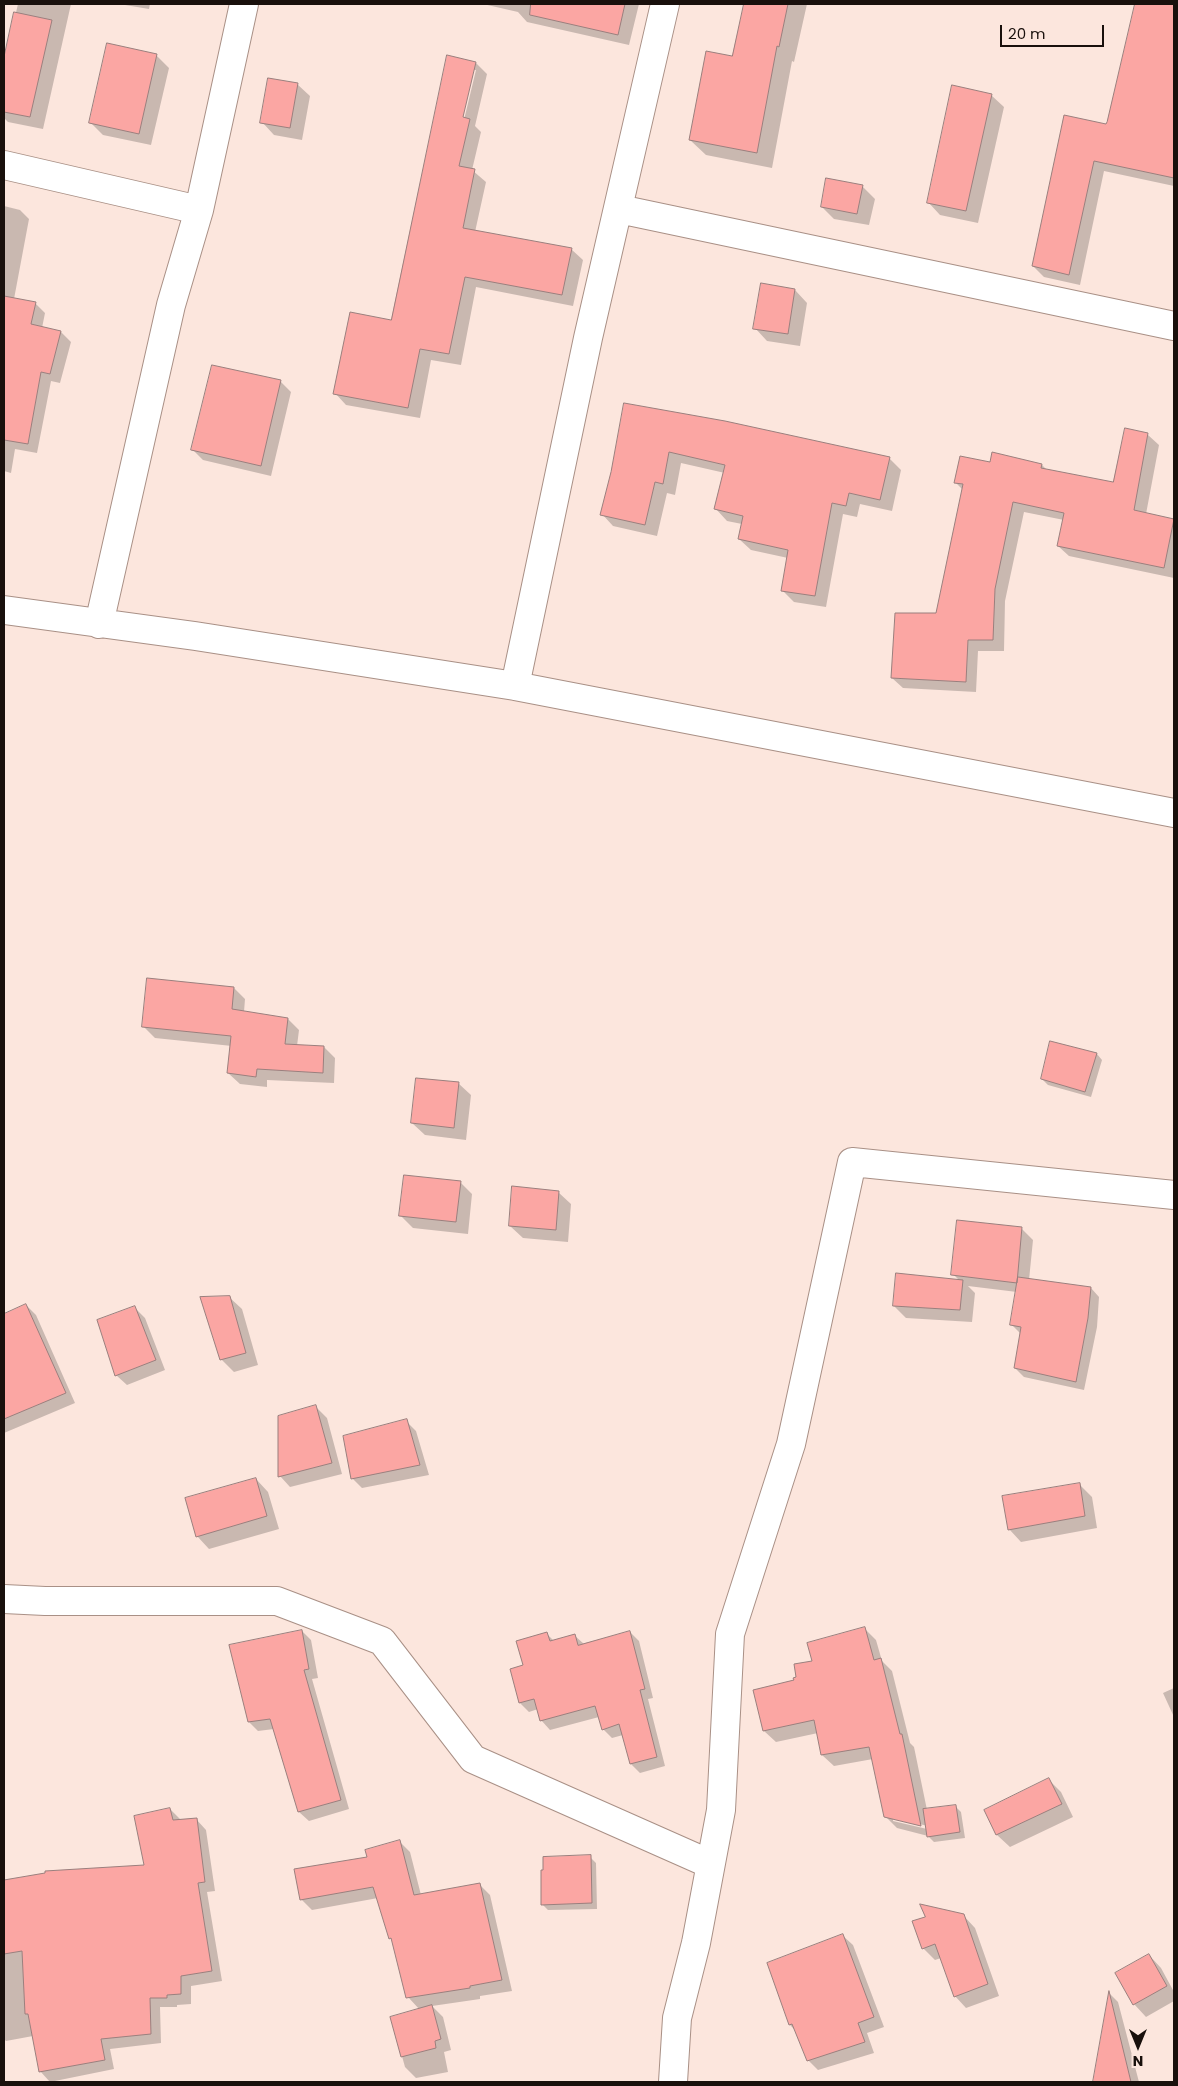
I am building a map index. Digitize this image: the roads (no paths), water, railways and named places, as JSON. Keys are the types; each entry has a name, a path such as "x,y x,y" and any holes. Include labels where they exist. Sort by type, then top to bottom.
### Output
{"street":[{"path":"99,624 171,305 199,210 244,4"},
{"path":"515,686 588,338 665,4"},
{"path":"4,165 199,210"},
{"path":"619,209 1174,326"},
{"path":"4,610 515,686 1174,813"},
{"path":"673,2082 677,2018 696,1943 721,1810 730,1634 792,1444 852,1162 1174,1195"},
{"path":"4,1599 45,1602 277,1602 382,1641 473,1759 710,1864"}]}
